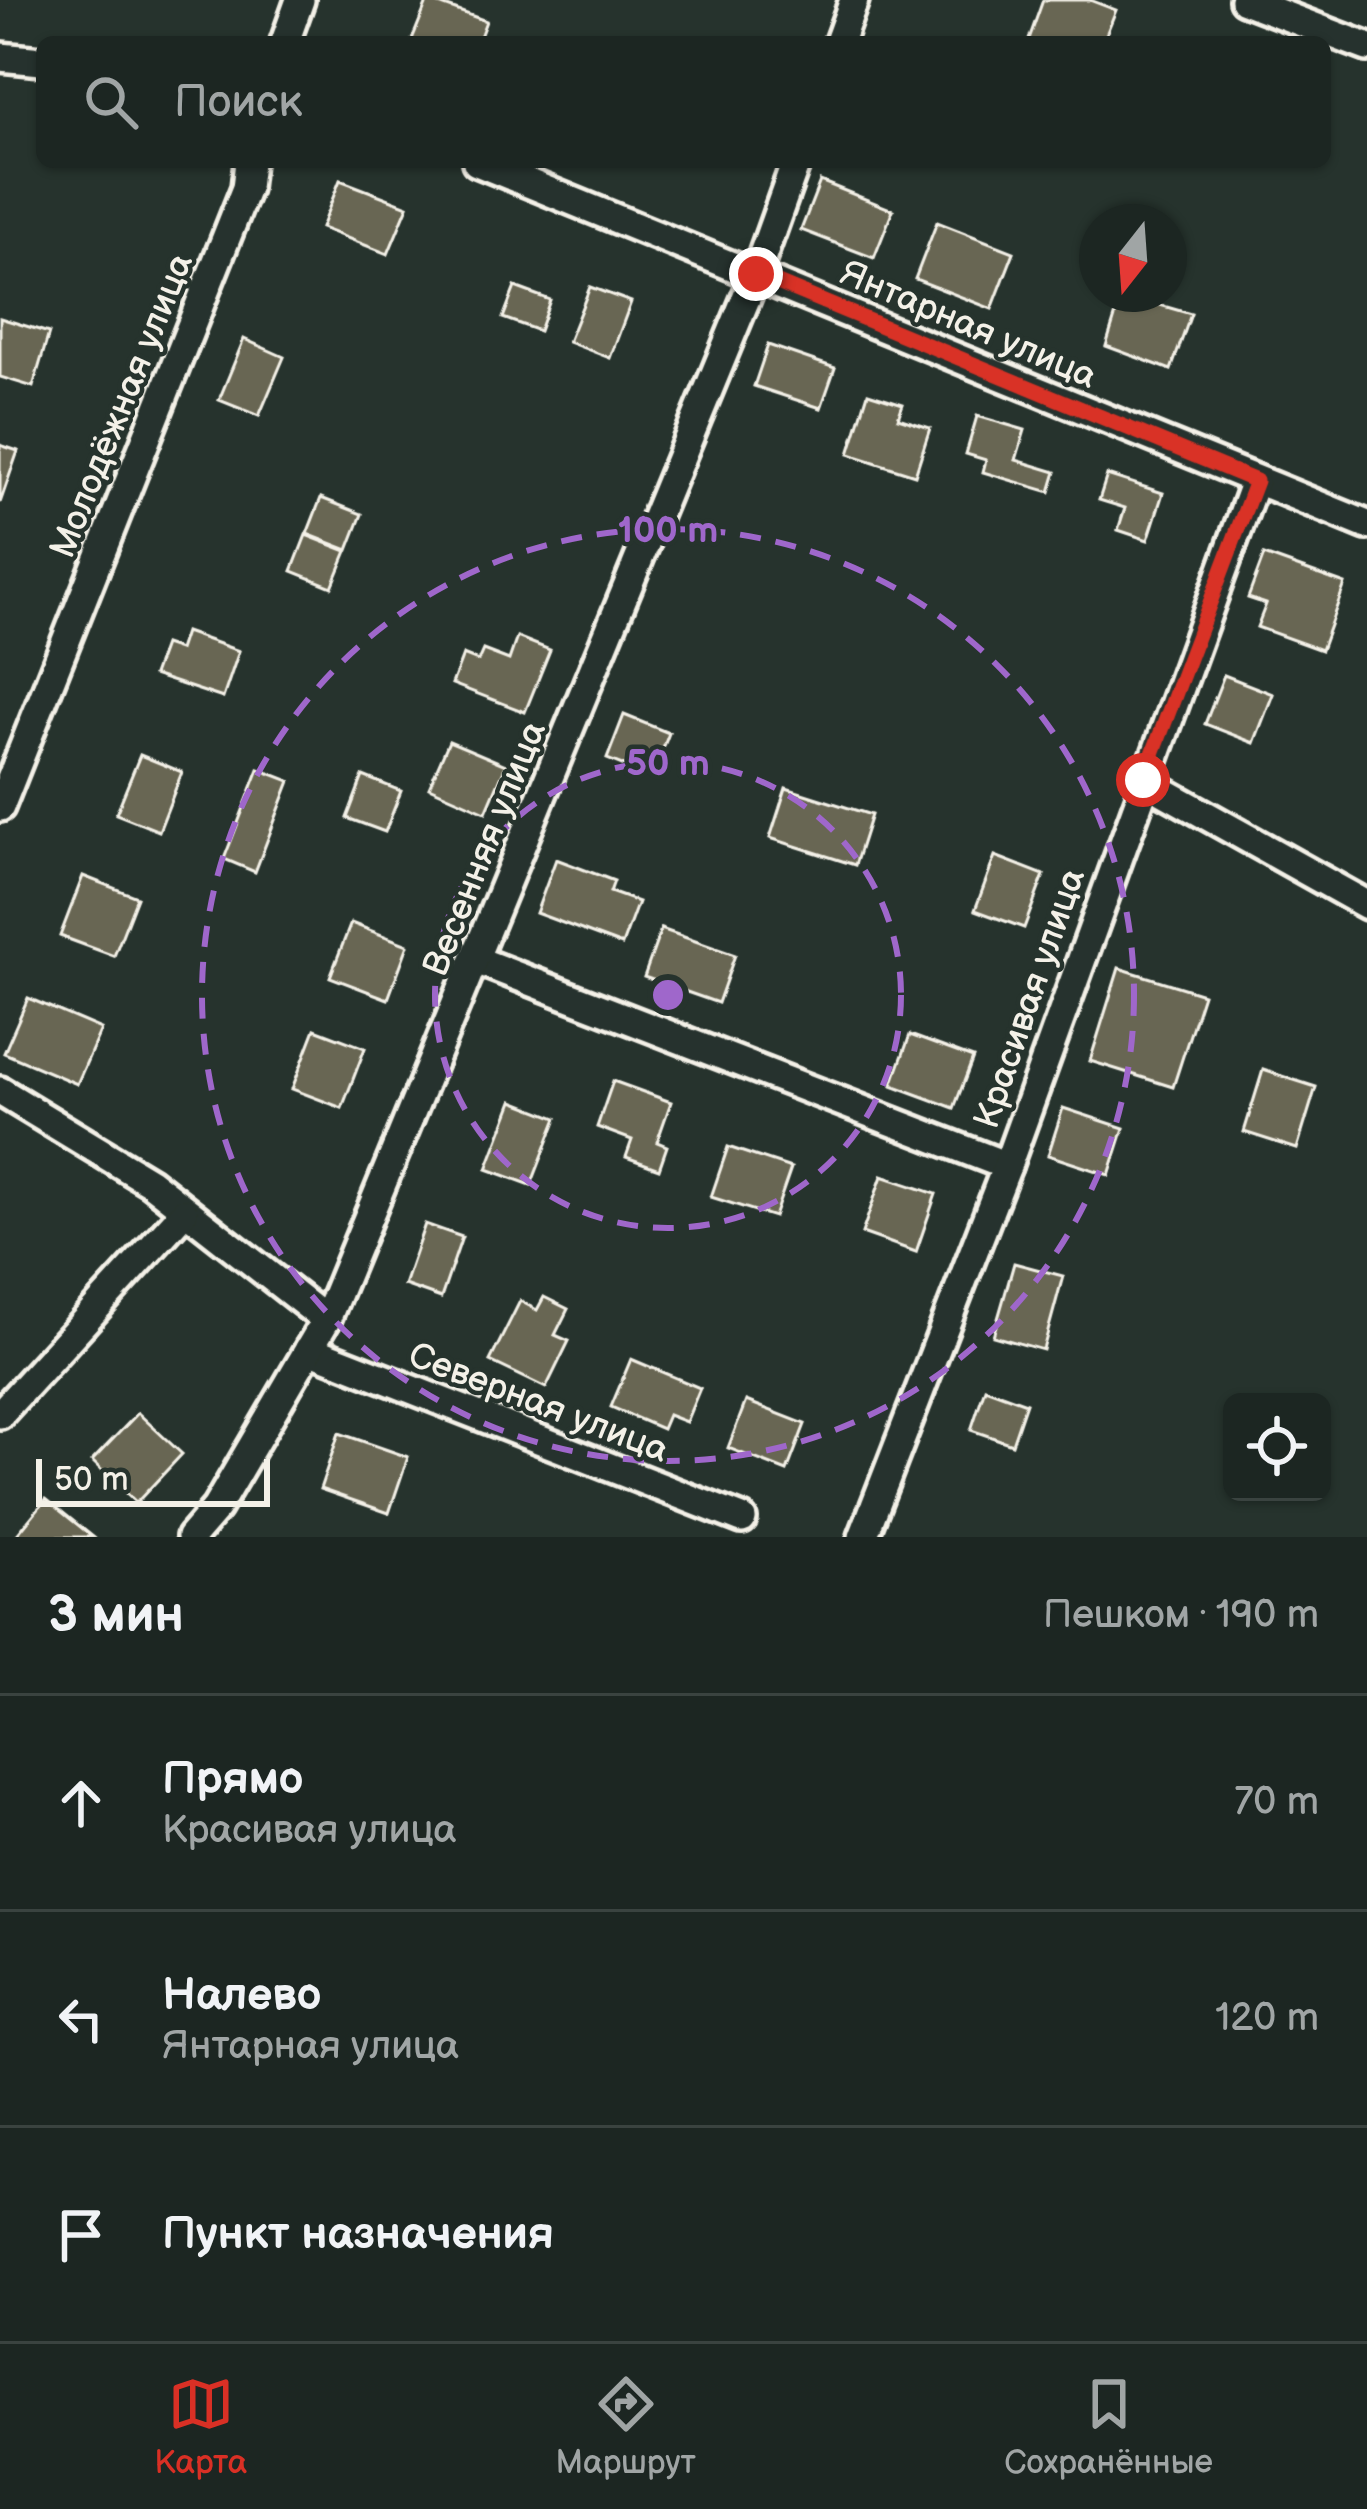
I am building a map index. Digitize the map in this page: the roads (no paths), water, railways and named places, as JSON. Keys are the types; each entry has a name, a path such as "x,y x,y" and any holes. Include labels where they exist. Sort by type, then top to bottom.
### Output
{"street":[{"path":"288,36 300,0"},
{"path":"841,36 854,0"},
{"path":"1244,0 1367,47"},
{"path":"0,57 36,60"},
{"name":"Молодёжная улица","path":"0,807 246,188 248,168"},
{"name":"Янтарная улица","path":"492,168 1367,525"},
{"name":"Весенняя улица","path":"191,1537 216,1508 326,1320 756,274 794,168"},
{"name":"Красивая улица","path":"862,1537 1006,1166 1143,780 1256,481"},
{"path":"1143,780 1367,905"},
{"path":"476,960 1006,1166"},
{"path":"0,1091 150,1183 326,1320"},
{"path":"0,1414 184,1212"},
{"name":"Северная улица","path":"309,1349 742,1519"}]}
